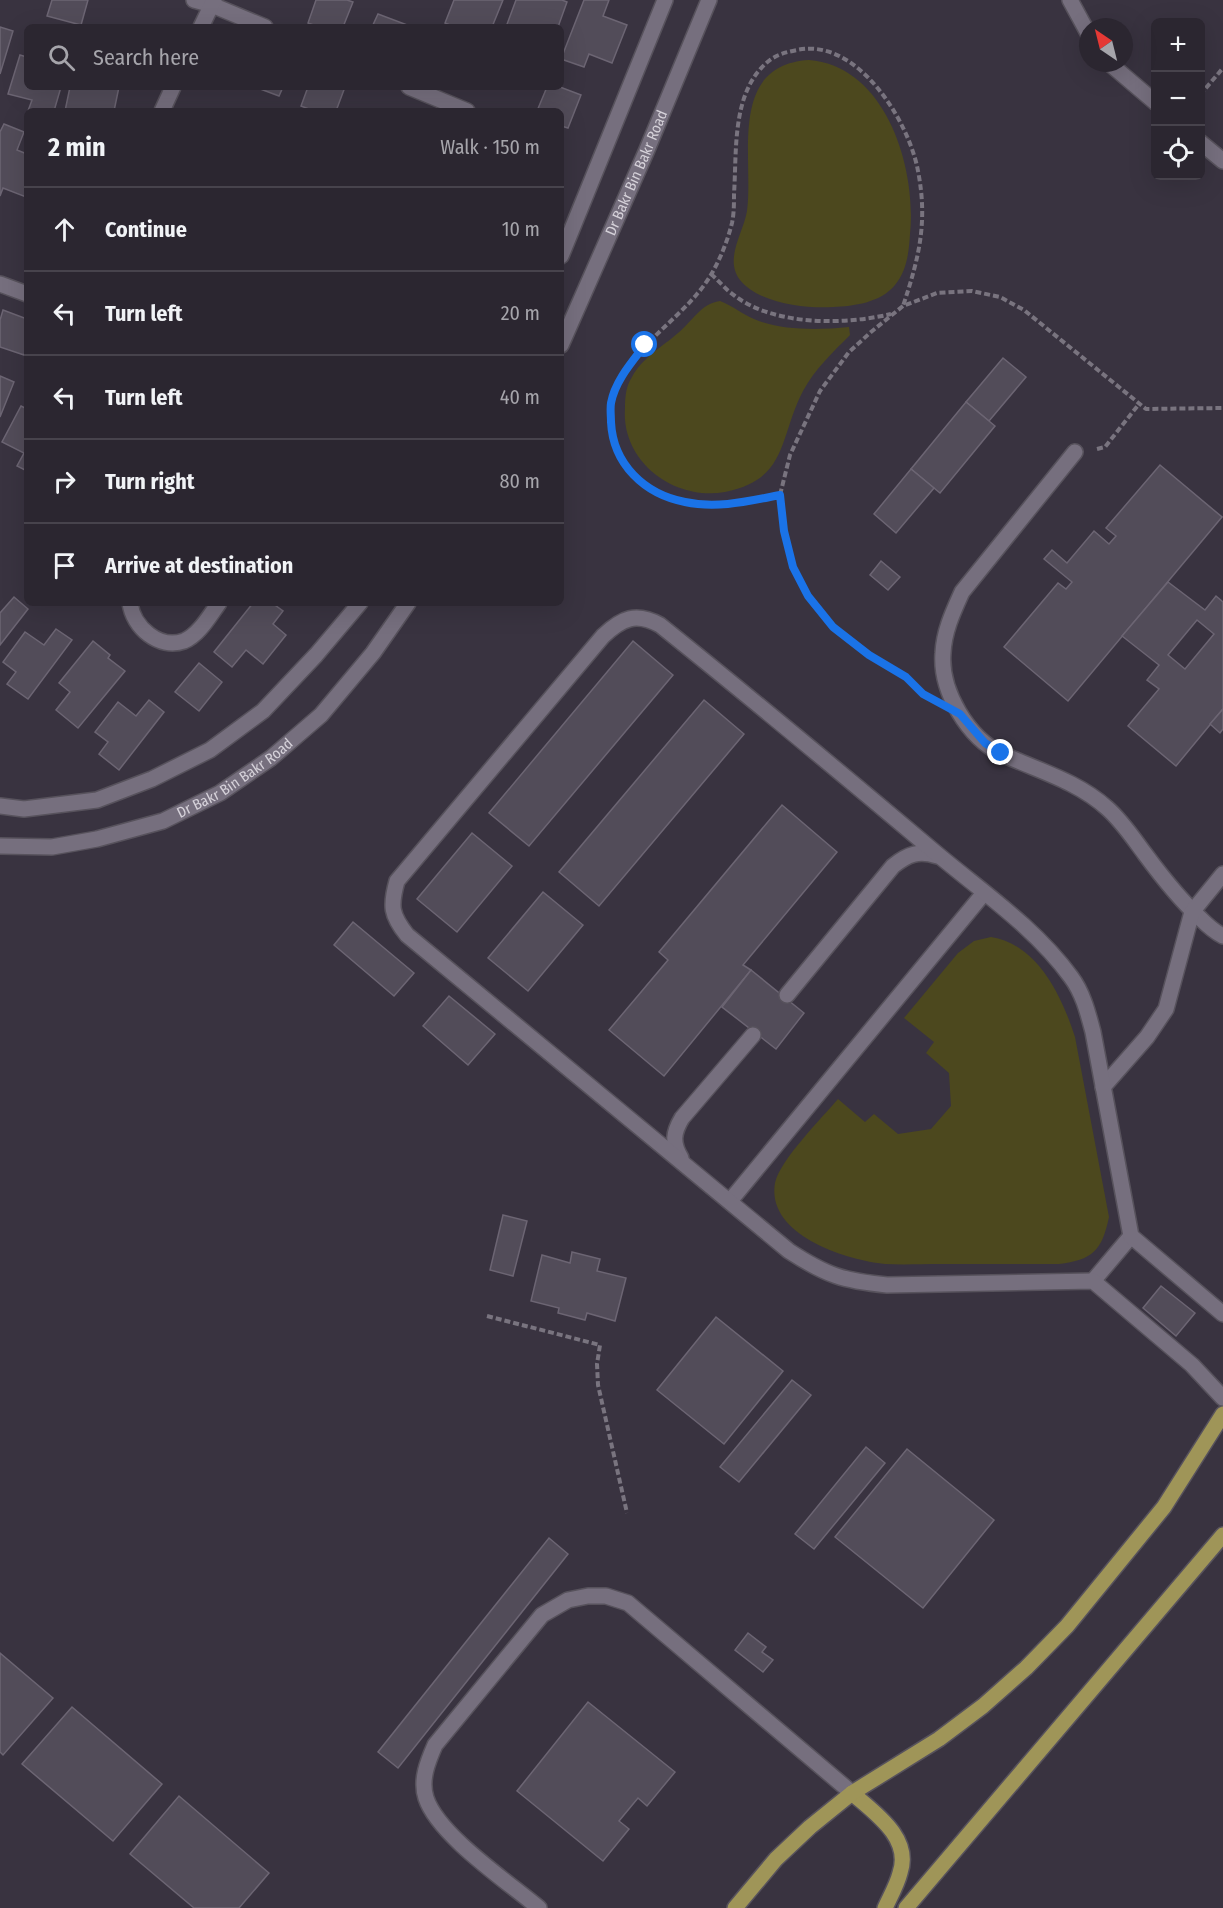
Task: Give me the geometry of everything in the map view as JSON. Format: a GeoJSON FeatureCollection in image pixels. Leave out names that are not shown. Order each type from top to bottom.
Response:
{"type":"FeatureCollection","features":[{"type":"Feature","properties":{"kind":"main road"},"geometry":{"type":"LineString","coordinates":[[735,1908],[776,1859],[810,1827],[852,1793],[939,1739],[983,1706],[1035,1660],[1067,1626],[1164,1507],[1223,1414]]}},
{"type":"Feature","properties":{"kind":"main road"},"geometry":{"type":"LineString","coordinates":[[906,1908],[1223,1535]]}},
{"type":"Feature","properties":{"kind":"main road"},"geometry":{"type":"LineString","coordinates":[[852,1793],[885,1822],[897,1839],[903,1854],[901,1872],[885,1908]]}},
{"type":"Feature","properties":{"kind":"street"},"geometry":{"type":"LineString","coordinates":[[194,0],[213,2],[259,24]]}},
{"type":"Feature","properties":{"kind":"street"},"geometry":{"type":"LineString","coordinates":[[564,249],[664,0]]}},
{"type":"Feature","properties":{"kind":"street","name":"Dr Bakr Bin Bakr Road"},"geometry":{"type":"LineString","coordinates":[[564,338],[646,152],[709,0]]}},
{"type":"Feature","properties":{"kind":"street"},"geometry":{"type":"LineString","coordinates":[[1070,0],[1080,18]]}},
{"type":"Feature","properties":{"kind":"street"},"geometry":{"type":"LineString","coordinates":[[202,24],[213,2]]}},
{"type":"Feature","properties":{"kind":"street"},"geometry":{"type":"LineString","coordinates":[[1119,72],[1151,100]]}},
{"type":"Feature","properties":{"kind":"street"},"geometry":{"type":"LineString","coordinates":[[163,108],[172,90]]}},
{"type":"Feature","properties":{"kind":"street"},"geometry":{"type":"LineString","coordinates":[[416,90],[460,108]]}},
{"type":"Feature","properties":{"kind":"street"},"geometry":{"type":"LineString","coordinates":[[1205,146],[1223,161]]}},
{"type":"Feature","properties":{"kind":"street"},"geometry":{"type":"LineString","coordinates":[[0,284],[24,293]]}},
{"type":"Feature","properties":{"kind":"street"},"geometry":{"type":"LineString","coordinates":[[1075,452],[962,592],[949,619],[943,653],[944,671],[952,698],[960,714],[985,743],[1001,753],[1086,791],[1108,809],[1192,912],[1223,936]]}},
{"type":"Feature","properties":{"kind":"street"},"geometry":{"type":"LineString","coordinates":[[130,606],[131,614],[139,626],[152,636],[166,642],[184,641],[197,631],[217,606]]}},
{"type":"Feature","properties":{"kind":"street"},"geometry":{"type":"LineString","coordinates":[[0,806],[24,809],[97,800],[152,779],[210,750],[263,711],[316,655],[357,606]]}},
{"type":"Feature","properties":{"kind":"street","name":"Dr Bakr Bin Bakr Road"},"geometry":{"type":"LineString","coordinates":[[0,846],[52,847],[97,839],[163,821],[220,793],[271,758],[321,715],[373,652],[406,606]]}},
{"type":"Feature","properties":{"kind":"street"},"geometry":{"type":"LineString","coordinates":[[1223,1314],[1131,1236],[1086,1005],[1073,979],[1036,938],[984,893],[777,719],[660,625],[647,618],[632,618],[615,624],[603,636],[398,881],[393,896],[392,911],[398,924],[407,935],[789,1251],[806,1262],[830,1275],[858,1282],[887,1285],[1093,1281],[1192,1365],[1223,1398]]}},
{"type":"Feature","properties":{"kind":"street"},"geometry":{"type":"LineString","coordinates":[[787,995],[893,866],[902,858],[913,854],[926,852],[940,857]]}},
{"type":"Feature","properties":{"kind":"street"},"geometry":{"type":"LineString","coordinates":[[1103,1087],[1147,1037],[1166,1009],[1192,912],[1223,874]]}},
{"type":"Feature","properties":{"kind":"street"},"geometry":{"type":"LineString","coordinates":[[730,1201],[984,893]]}},
{"type":"Feature","properties":{"kind":"street"},"geometry":{"type":"LineString","coordinates":[[682,1161],[674,1139],[682,1118],[753,1035]]}},
{"type":"Feature","properties":{"kind":"street"},"geometry":{"type":"LineString","coordinates":[[1093,1281],[1131,1236]]}},
{"type":"Feature","properties":{"kind":"street"},"geometry":{"type":"LineString","coordinates":[[539,1908],[448,1833],[434,1816],[425,1797],[425,1769],[435,1744],[542,1615],[568,1600],[588,1596],[606,1596],[628,1603],[852,1793]]}},
{"type":"Feature","properties":{"kind":"path"},"geometry":{"type":"LineString","coordinates":[[780,495],[714,505],[685,502],[666,496],[643,484],[628,469],[617,453],[612,433],[611,404],[624,371],[645,345],[698,293],[711,274],[733,222],[738,131],[744,95],[755,75],[770,60],[784,52],[804,48],[822,49],[844,58],[868,78],[889,103],[902,125],[912,148],[918,171],[922,236],[917,266],[903,306]]}},
{"type":"Feature","properties":{"kind":"path"},"geometry":{"type":"LineString","coordinates":[[1205,88],[1223,68]]}},
{"type":"Feature","properties":{"kind":"path"},"geometry":{"type":"LineString","coordinates":[[711,274],[735,297],[761,310],[780,315],[818,321],[865,320],[892,314]]}},
{"type":"Feature","properties":{"kind":"path"},"geometry":{"type":"LineString","coordinates":[[960,714],[923,694],[906,677],[869,655],[833,627],[808,596],[793,567],[784,531],[780,495],[790,455],[820,391],[849,352],[903,306],[937,293],[972,291],[1000,297],[1024,310],[1146,409],[1223,408]]}},
{"type":"Feature","properties":{"kind":"path"},"geometry":{"type":"LineString","coordinates":[[1075,452],[1105,447],[1139,404]]}},
{"type":"Feature","properties":{"kind":"path"},"geometry":{"type":"LineString","coordinates":[[487,1316],[600,1345],[597,1364],[598,1385],[627,1513]]}},
{"type":"Feature","properties":{"kind":"shaded area"},"geometry":{"type":"Polygon","coordinates":[[[809,60],[836,66],[858,80],[877,100],[891,124],[908,180],[911,208],[905,267],[889,291],[874,300],[858,304],[810,307],[770,299],[748,288],[740,280],[734,264],[736,246],[747,211],[748,141],[755,96],[766,78],[783,66],[809,60]]]}},
{"type":"Feature","properties":{"kind":"shaded area"},"geometry":{"type":"Polygon","coordinates":[[[720,301],[750,317],[776,326],[801,329],[849,327],[850,335],[813,375],[803,391],[779,454],[771,467],[760,478],[745,486],[725,492],[706,493],[687,490],[669,483],[641,460],[632,445],[626,427],[625,400],[630,380],[641,364],[702,309],[720,301]]]}},
{"type":"Feature","properties":{"kind":"shaded area"},"geometry":{"type":"Polygon","coordinates":[[[991,937],[1022,950],[1034,961],[1055,989],[1070,1021],[1109,1217],[1099,1246],[1094,1252],[1080,1260],[1059,1264],[885,1264],[850,1257],[812,1242],[783,1217],[776,1201],[775,1183],[778,1174],[802,1140],[838,1099],[865,1122],[874,1114],[898,1134],[931,1129],[951,1106],[949,1073],[926,1053],[934,1042],[904,1018],[958,953],[974,941],[991,937]]]}},
{"type":"Feature","properties":{"kind":"building"},"geometry":{"type":"Polygon","coordinates":[[[52,0],[88,0],[81,24],[47,16],[52,0]]]}},
{"type":"Feature","properties":{"kind":"building"},"geometry":{"type":"Polygon","coordinates":[[[316,0],[353,2],[344,24],[308,23],[316,0]]]}},
{"type":"Feature","properties":{"kind":"building"},"geometry":{"type":"Polygon","coordinates":[[[454,0],[503,0],[493,24],[445,23],[454,0]]]}},
{"type":"Feature","properties":{"kind":"building"},"geometry":{"type":"Polygon","coordinates":[[[516,0],[562,0],[567,2],[559,24],[507,24],[516,0]]]}},
{"type":"Feature","properties":{"kind":"building"},"geometry":{"type":"Polygon","coordinates":[[[584,0],[609,0],[603,16],[627,25],[612,63],[589,54],[584,67],[564,60],[564,51],[584,0]]]}},
{"type":"Feature","properties":{"kind":"building"},"geometry":{"type":"Polygon","coordinates":[[[378,14],[405,24],[373,24],[378,14]]]}},
{"type":"Feature","properties":{"kind":"building"},"geometry":{"type":"Polygon","coordinates":[[[0,27],[13,31],[0,74],[0,27]]]}},
{"type":"Feature","properties":{"kind":"building"},"geometry":{"type":"Polygon","coordinates":[[[20,55],[24,56],[24,90],[60,90],[55,108],[29,108],[32,100],[8,94],[20,55]]]}},
{"type":"Feature","properties":{"kind":"building"},"geometry":{"type":"Polygon","coordinates":[[[564,89],[581,95],[568,128],[564,127],[564,108],[538,108],[546,90],[564,89]]]}},
{"type":"Feature","properties":{"kind":"building"},"geometry":{"type":"Polygon","coordinates":[[[69,90],[118,90],[115,108],[66,108],[69,90]]]}},
{"type":"Feature","properties":{"kind":"building"},"geometry":{"type":"Polygon","coordinates":[[[263,90],[282,90],[279,96],[263,90]]]}},
{"type":"Feature","properties":{"kind":"building"},"geometry":{"type":"Polygon","coordinates":[[[307,90],[344,90],[337,108],[301,106],[307,90]]]}},
{"type":"Feature","properties":{"kind":"building"},"geometry":{"type":"Polygon","coordinates":[[[4,124],[24,132],[17,150],[24,153],[24,196],[3,188],[0,196],[0,132],[4,124]]]}},
{"type":"Feature","properties":{"kind":"building"},"geometry":{"type":"Polygon","coordinates":[[[3,310],[24,318],[24,355],[0,347],[0,320],[3,310]]]}},
{"type":"Feature","properties":{"kind":"building"},"geometry":{"type":"Polygon","coordinates":[[[1003,358],[1026,377],[989,421],[966,402],[1003,358]]]}},
{"type":"Feature","properties":{"kind":"building"},"geometry":{"type":"Polygon","coordinates":[[[0,376],[14,382],[0,417],[0,376]]]}},
{"type":"Feature","properties":{"kind":"building"},"geometry":{"type":"Polygon","coordinates":[[[966,402],[995,426],[940,493],[911,469],[966,402]]]}},
{"type":"Feature","properties":{"kind":"building"},"geometry":{"type":"Polygon","coordinates":[[[21,406],[24,408],[24,453],[2,442],[21,406]]]}},
{"type":"Feature","properties":{"kind":"building"},"geometry":{"type":"Polygon","coordinates":[[[24,453],[24,470],[17,466],[24,453]]]}},
{"type":"Feature","properties":{"kind":"building"},"geometry":{"type":"Polygon","coordinates":[[[1160,465],[1222,517],[1068,701],[1004,647],[1058,583],[1066,589],[1072,582],[1044,559],[1052,550],[1067,563],[1094,531],[1109,544],[1116,536],[1106,528],[1160,465]]]}},
{"type":"Feature","properties":{"kind":"building"},"geometry":{"type":"Polygon","coordinates":[[[911,469],[934,488],[896,533],[874,514],[911,469]]]}},
{"type":"Feature","properties":{"kind":"building"},"geometry":{"type":"Polygon","coordinates":[[[881,561],[900,577],[888,590],[870,575],[881,561]]]}},
{"type":"Feature","properties":{"kind":"building"},"geometry":{"type":"Polygon","coordinates":[[[1168,582],[1205,610],[1216,596],[1223,602],[1223,709],[1176,766],[1128,726],[1159,689],[1147,680],[1159,665],[1122,636],[1168,582]],[[1197,620],[1168,655],[1185,669],[1214,634],[1197,620]]]}},
{"type":"Feature","properties":{"kind":"building"},"geometry":{"type":"Polygon","coordinates":[[[14,597],[28,609],[0,645],[0,613],[14,597]]]}},
{"type":"Feature","properties":{"kind":"building"},"geometry":{"type":"Polygon","coordinates":[[[251,606],[276,606],[283,611],[273,624],[286,635],[263,664],[246,650],[232,667],[214,652],[251,606]]]}},
{"type":"Feature","properties":{"kind":"building"},"geometry":{"type":"Polygon","coordinates":[[[56,629],[72,640],[28,699],[7,684],[16,672],[3,662],[25,632],[44,645],[56,629]]]}},
{"type":"Feature","properties":{"kind":"building"},"geometry":{"type":"Polygon","coordinates":[[[93,641],[110,655],[108,658],[125,671],[78,728],[56,710],[70,692],[59,683],[93,641]]]}},
{"type":"Feature","properties":{"kind":"building"},"geometry":{"type":"Polygon","coordinates":[[[633,641],[673,675],[529,846],[489,813],[633,641]]]}},
{"type":"Feature","properties":{"kind":"building"},"geometry":{"type":"Polygon","coordinates":[[[199,663],[222,682],[199,711],[175,692],[199,663]]]}},
{"type":"Feature","properties":{"kind":"building"},"geometry":{"type":"Polygon","coordinates":[[[149,700],[164,712],[119,770],[99,754],[108,742],[95,732],[118,702],[136,716],[149,700]]]}},
{"type":"Feature","properties":{"kind":"building"},"geometry":{"type":"Polygon","coordinates":[[[704,700],[744,734],[599,906],[559,872],[704,700]]]}},
{"type":"Feature","properties":{"kind":"building"},"geometry":{"type":"Polygon","coordinates":[[[1223,709],[1223,729],[1220,733],[1210,724],[1223,709]]]}},
{"type":"Feature","properties":{"kind":"building"},"geometry":{"type":"Polygon","coordinates":[[[782,805],[837,852],[743,965],[751,970],[664,1076],[609,1030],[668,960],[659,952],[782,805]]]}},
{"type":"Feature","properties":{"kind":"building"},"geometry":{"type":"Polygon","coordinates":[[[472,833],[512,866],[457,932],[417,899],[472,833]]]}},
{"type":"Feature","properties":{"kind":"building"},"geometry":{"type":"Polygon","coordinates":[[[543,892],[583,925],[528,991],[488,958],[543,892]]]}},
{"type":"Feature","properties":{"kind":"building"},"geometry":{"type":"Polygon","coordinates":[[[353,922],[414,973],[394,996],[334,945],[353,922]]]}},
{"type":"Feature","properties":{"kind":"building"},"geometry":{"type":"Polygon","coordinates":[[[751,970],[804,1013],[776,1049],[722,1007],[751,970]]]}},
{"type":"Feature","properties":{"kind":"building"},"geometry":{"type":"Polygon","coordinates":[[[449,996],[495,1034],[468,1065],[423,1026],[449,996]]]}},
{"type":"Feature","properties":{"kind":"building"},"geometry":{"type":"Polygon","coordinates":[[[503,1215],[527,1221],[513,1276],[490,1270],[503,1215]]]}},
{"type":"Feature","properties":{"kind":"building"},"geometry":{"type":"Polygon","coordinates":[[[572,1252],[600,1259],[597,1271],[626,1278],[615,1321],[587,1313],[585,1320],[558,1313],[559,1308],[531,1301],[542,1255],[570,1263],[572,1252]]]}},
{"type":"Feature","properties":{"kind":"building"},"geometry":{"type":"Polygon","coordinates":[[[1161,1286],[1195,1313],[1176,1336],[1143,1308],[1161,1286]]]}},
{"type":"Feature","properties":{"kind":"building"},"geometry":{"type":"Polygon","coordinates":[[[716,1317],[783,1371],[724,1444],[657,1390],[716,1317]]]}},
{"type":"Feature","properties":{"kind":"building"},"geometry":{"type":"Polygon","coordinates":[[[792,1380],[811,1395],[739,1482],[720,1467],[792,1380]]]}},
{"type":"Feature","properties":{"kind":"building"},"geometry":{"type":"Polygon","coordinates":[[[866,1447],[885,1463],[814,1549],[795,1534],[866,1447]]]}},
{"type":"Feature","properties":{"kind":"building"},"geometry":{"type":"Polygon","coordinates":[[[907,1449],[994,1520],[923,1608],[835,1537],[907,1449]]]}},
{"type":"Feature","properties":{"kind":"building"},"geometry":{"type":"Polygon","coordinates":[[[549,1538],[568,1554],[398,1768],[378,1752],[549,1538]]]}},
{"type":"Feature","properties":{"kind":"building"},"geometry":{"type":"Polygon","coordinates":[[[748,1633],[766,1647],[762,1652],[773,1660],[763,1672],[735,1650],[748,1633]]]}},
{"type":"Feature","properties":{"kind":"building"},"geometry":{"type":"Polygon","coordinates":[[[0,1653],[53,1698],[3,1755],[0,1752],[0,1653]]]}},
{"type":"Feature","properties":{"kind":"building"},"geometry":{"type":"Polygon","coordinates":[[[588,1702],[675,1772],[647,1806],[638,1798],[619,1821],[629,1829],[603,1861],[517,1791],[588,1702]]]}},
{"type":"Feature","properties":{"kind":"building"},"geometry":{"type":"Polygon","coordinates":[[[72,1707],[162,1784],[113,1841],[22,1764],[72,1707]]]}},
{"type":"Feature","properties":{"kind":"building"},"geometry":{"type":"Polygon","coordinates":[[[179,1796],[269,1873],[239,1908],[194,1908],[130,1854],[179,1796]]]}},
{"type":"Feature","properties":{"kind":"route"},"geometry":{"type":"LineString","coordinates":[[645,345],[624,371],[611,404],[612,433],[617,453],[628,469],[643,484],[666,496],[685,502],[714,505],[780,495],[784,531],[793,567],[808,596],[833,627],[869,655],[906,677],[923,694],[960,714],[985,743],[1001,753]]}}]}
